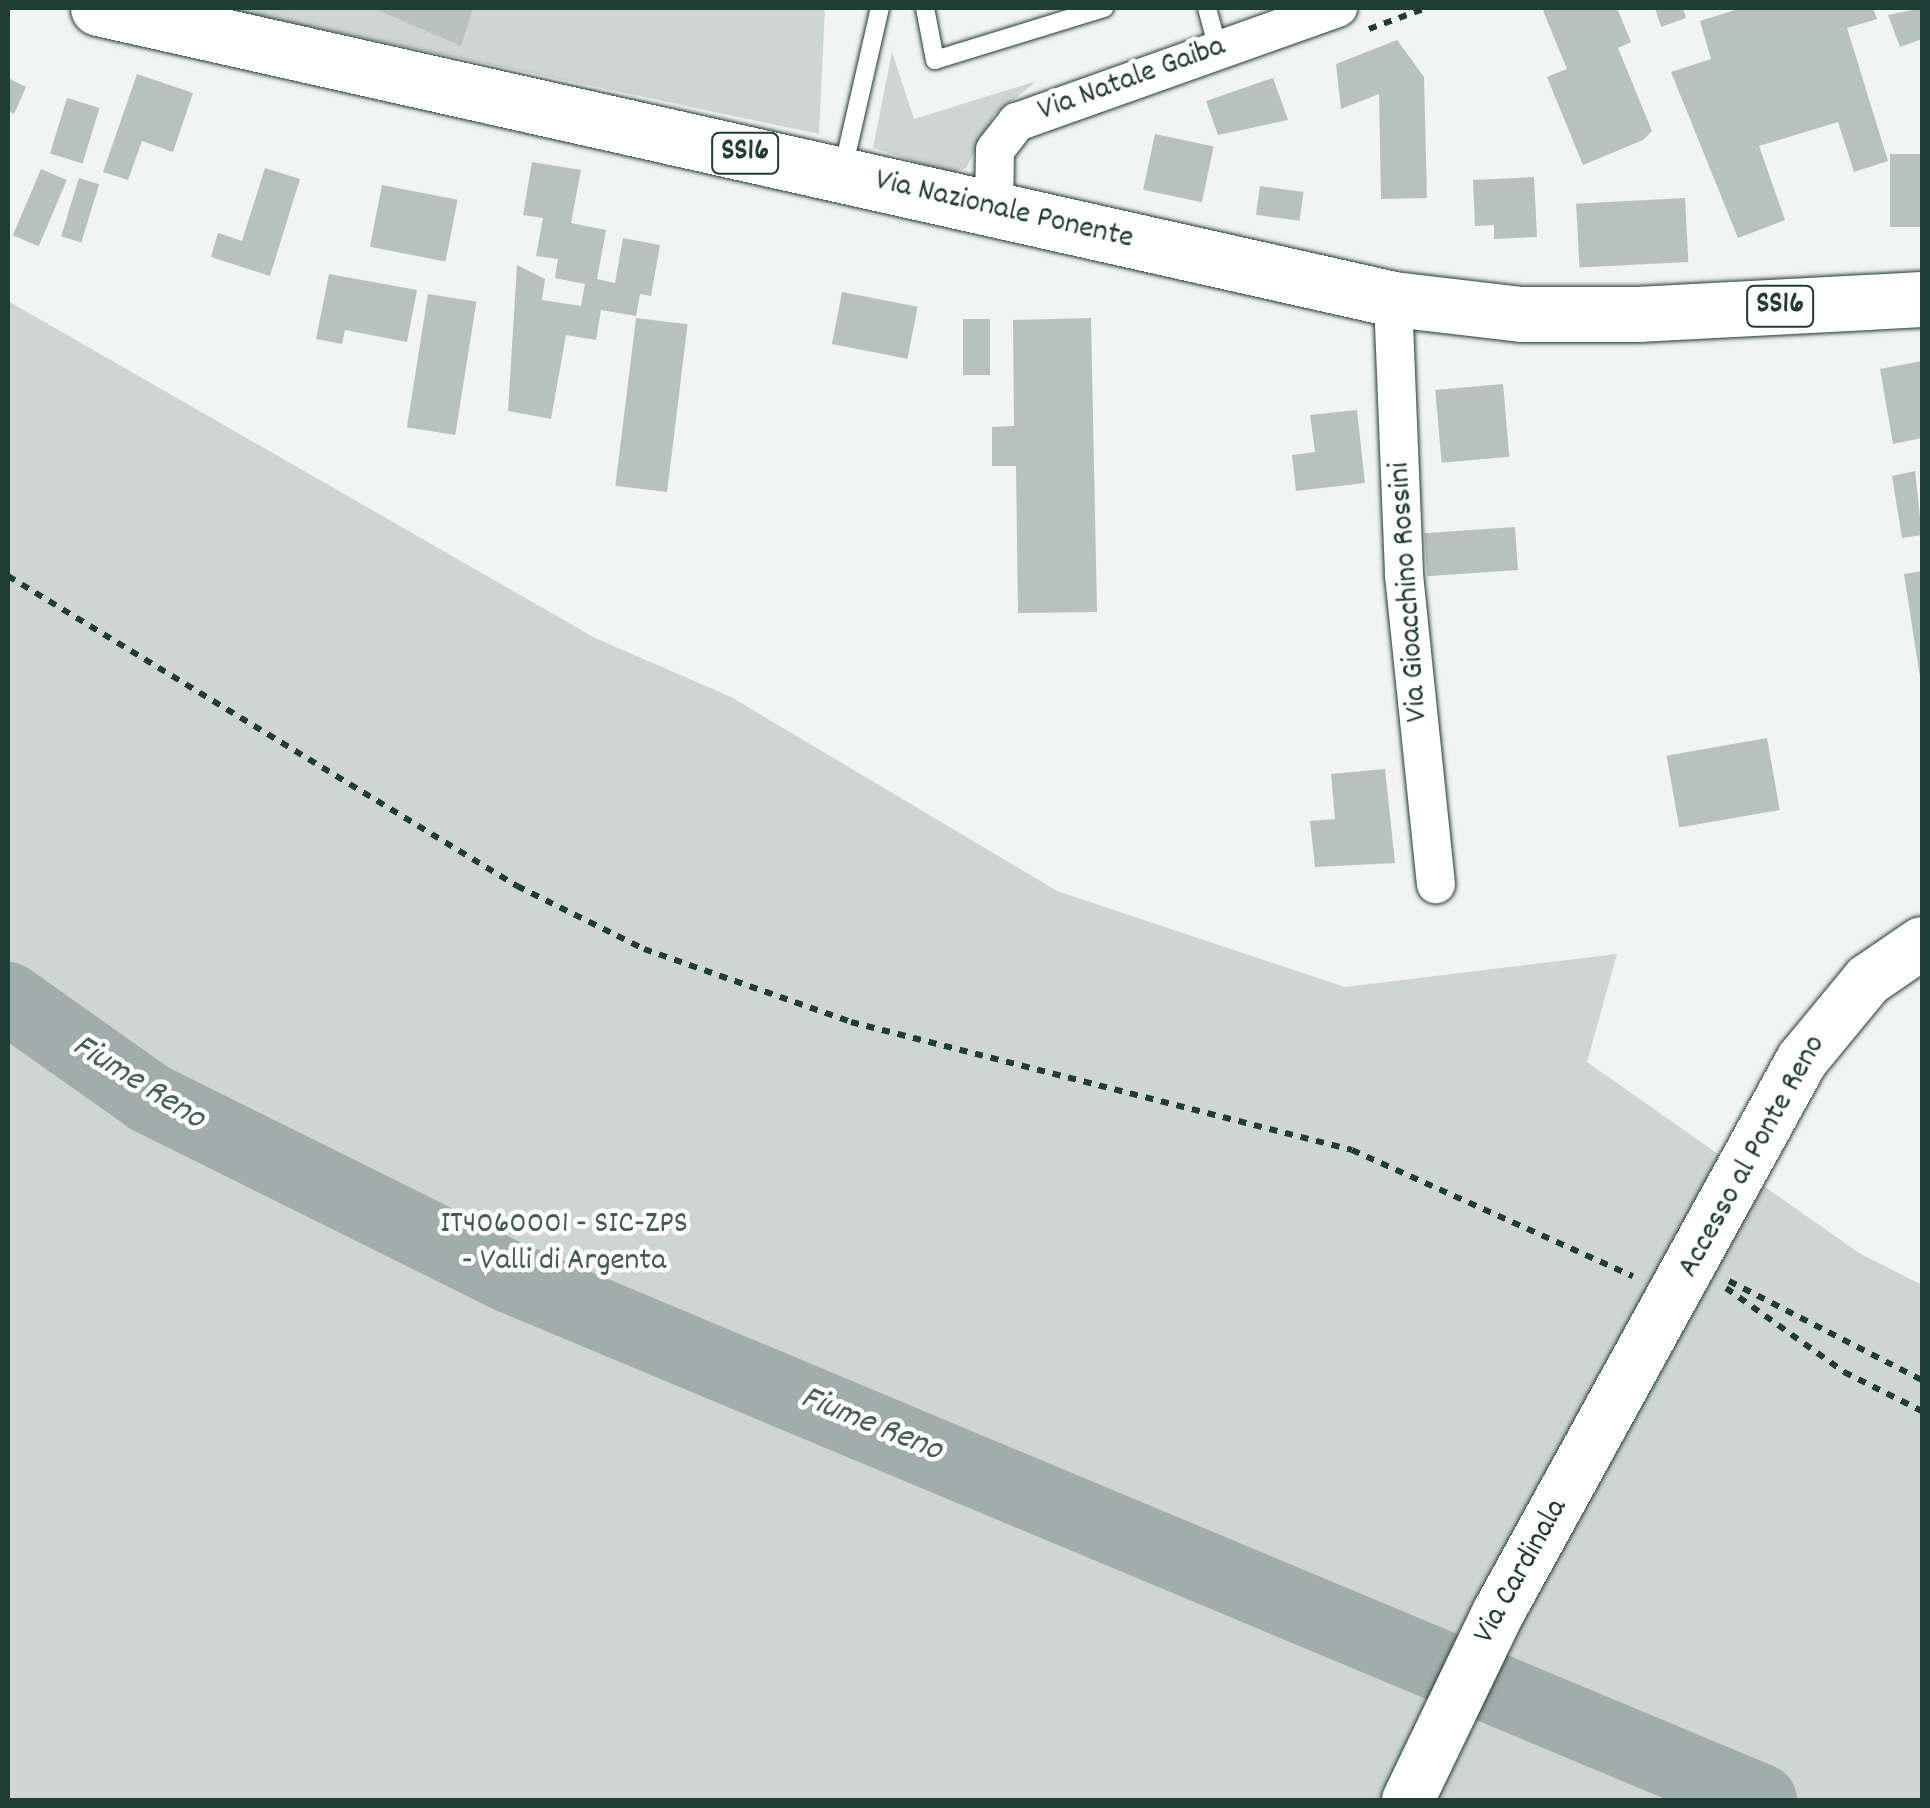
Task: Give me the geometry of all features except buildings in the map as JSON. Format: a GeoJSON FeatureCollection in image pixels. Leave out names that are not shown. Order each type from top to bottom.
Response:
{"type":"FeatureCollection","features":[{"type":"Feature","properties":{"kind":"main road","name":"Via Nazionale Ponente"},"geometry":{"type":"LineString","coordinates":[[98,8],[1393,299],[1637,314],[1922,298]]}},
{"type":"Feature","properties":{"kind":"main road","name":"Accesso al Ponte Reno"},"geometry":{"type":"LineString","coordinates":[[1646,1348],[1813,1044],[1868,980],[1922,943]]}},
{"type":"Feature","properties":{"kind":"main road","name":"Via Cardinala"},"geometry":{"type":"LineString","coordinates":[[1408,1800],[1497,1615],[1646,1348]]}},
{"type":"Feature","properties":{"kind":"street","name":"Via Natale Gaiba"},"geometry":{"type":"LineString","coordinates":[[994,209],[992,162],[1017,122],[1338,8]]}},
{"type":"Feature","properties":{"kind":"street","name":"Via Gioacchino Rossini"},"geometry":{"type":"LineString","coordinates":[[1393,299],[1404,575],[1436,884]]}},
{"type":"Feature","properties":{"kind":"lane"},"geometry":{"type":"LineString","coordinates":[[842,174],[880,8]]}},
{"type":"Feature","properties":{"kind":"lane"},"geometry":{"type":"LineString","coordinates":[[925,8],[935,60],[1104,8]]}},
{"type":"Feature","properties":{"kind":"lane"},"geometry":{"type":"LineString","coordinates":[[1207,8],[1218,49]]}},
{"type":"Feature","properties":{"kind":"path"},"geometry":{"type":"LineString","coordinates":[[8,576],[517,886],[644,949],[851,1022],[1352,1150],[1684,1279],[1922,1380]]}},
{"type":"Feature","properties":{"kind":"path"},"geometry":{"type":"LineString","coordinates":[[1684,1279],[1844,1372],[1922,1411]]}},
{"type":"Feature","properties":{"kind":"green space"},"geometry":{"type":"Polygon","coordinates":[[[222,8],[825,8],[819,134],[222,8]]]}},
{"type":"Feature","properties":{"kind":"green space"},"geometry":{"type":"Polygon","coordinates":[[[892,52],[914,119],[1037,81],[994,115],[966,168],[950,173],[873,148],[892,52]]]}},
{"type":"Feature","properties":{"kind":"green space","name":"IT4060001 - SIC-ZPS - Valli di Argenta"},"geometry":{"type":"Polygon","coordinates":[[[8,301],[595,638],[731,697],[1057,891],[1345,987],[1617,954],[1587,1062],[1859,1253],[1922,1285],[1922,1800],[8,1800],[8,301]]]}},
{"type":"Feature","properties":{"kind":"waterway","name":"Fiume Reno"},"geometry":{"type":"LineString","coordinates":[[8,998],[149,1098],[510,1277],[1761,1800]]}}]}
